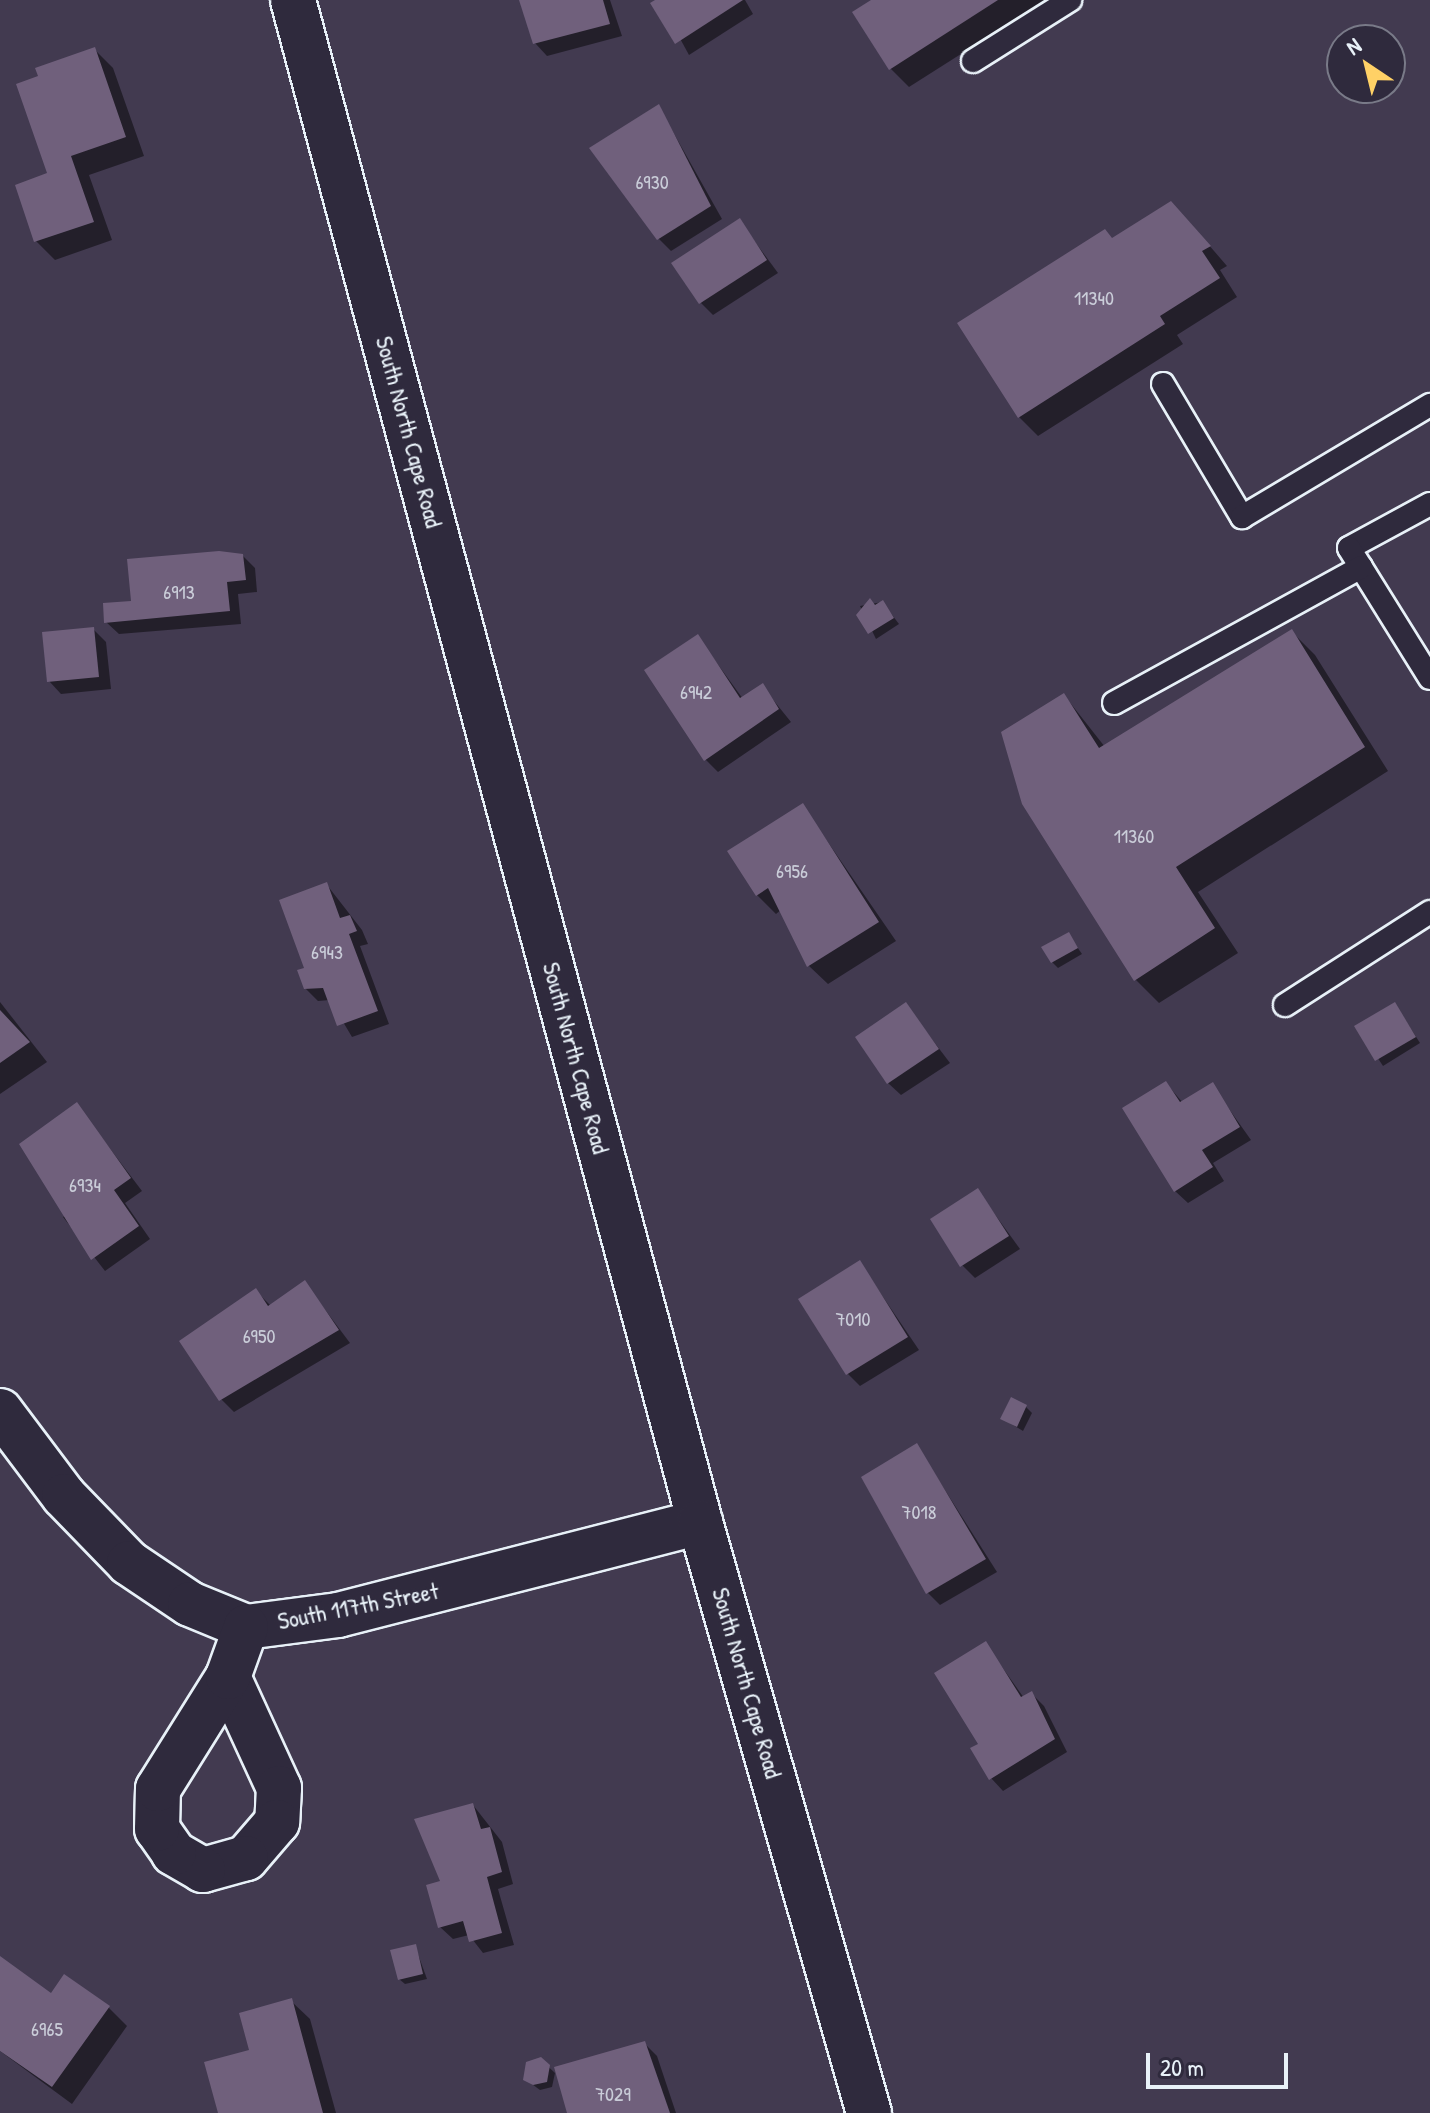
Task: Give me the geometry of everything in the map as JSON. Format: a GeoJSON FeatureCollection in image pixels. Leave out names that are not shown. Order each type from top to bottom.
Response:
{"type":"FeatureCollection","features":[{"type":"Feature","properties":{"kind":"street","name":"South North Cape Road"},"geometry":{"type":"LineString","coordinates":[[293,0],[700,1522],[869,2113]]}},
{"type":"Feature","properties":{"kind":"street","name":"South 117th Street"},"geometry":{"type":"LineString","coordinates":[[0,1411],[64,1496],[129,1563],[190,1604],[246,1627],[338,1615],[700,1522]]}},
{"type":"Feature","properties":{"kind":"street"},"geometry":{"type":"LineString","coordinates":[[228,1677],[246,1627]]}},
{"type":"Feature","properties":{"kind":"lane"},"geometry":{"type":"LineString","coordinates":[[973,61],[1070,0]]}},
{"type":"Feature","properties":{"kind":"lane"},"geometry":{"type":"LineString","coordinates":[[1163,384],[1242,517],[1430,405]]}},
{"type":"Feature","properties":{"kind":"lane"},"geometry":{"type":"LineString","coordinates":[[1430,504],[1349,548],[1430,678]]}},
{"type":"Feature","properties":{"kind":"lane"},"geometry":{"type":"LineString","coordinates":[[1114,703],[1361,567]]}},
{"type":"Feature","properties":{"kind":"lane"},"geometry":{"type":"LineString","coordinates":[[1285,1005],[1430,912]]}},
{"type":"Feature","properties":{"kind":"building"},"geometry":{"type":"Polygon","coordinates":[[[519,0],[603,0],[610,24],[533,44],[519,0]]]}},
{"type":"Feature","properties":{"kind":"building"},"geometry":{"type":"Polygon","coordinates":[[[655,0],[743,0],[675,44],[650,3],[655,0]]]}},
{"type":"Feature","properties":{"kind":"building"},"geometry":{"type":"Polygon","coordinates":[[[871,0],[998,0],[889,70],[852,12],[871,0]]]}},
{"type":"Feature","properties":{"kind":"building"},"geometry":{"type":"Polygon","coordinates":[[[95,47],[126,137],[71,156],[94,222],[34,242],[15,185],[47,173],[16,84],[38,76],[35,68],[95,47]]]}},
{"type":"Feature","properties":{"kind":"building"},"geometry":{"type":"Polygon","coordinates":[[[659,104],[711,206],[657,240],[589,148],[659,104]]]}},
{"type":"Feature","properties":{"kind":"building"},"geometry":{"type":"Polygon","coordinates":[[[1171,201],[1211,246],[1202,251],[1220,278],[1160,316],[1165,324],[1018,418],[957,323],[1105,229],[1112,238],[1171,201]]]}},
{"type":"Feature","properties":{"kind":"building"},"geometry":{"type":"Polygon","coordinates":[[[740,218],[767,260],[699,304],[671,263],[740,218]]]}},
{"type":"Feature","properties":{"kind":"building"},"geometry":{"type":"Polygon","coordinates":[[[219,551],[243,554],[246,580],[227,582],[230,611],[104,623],[103,603],[131,601],[127,559],[219,551]]]}},
{"type":"Feature","properties":{"kind":"building"},"geometry":{"type":"Polygon","coordinates":[[[870,598],[875,605],[883,600],[894,618],[868,634],[856,615],[870,598]]]}},
{"type":"Feature","properties":{"kind":"building"},"geometry":{"type":"Polygon","coordinates":[[[94,627],[99,677],[47,682],[42,632],[94,627]]]}},
{"type":"Feature","properties":{"kind":"building"},"geometry":{"type":"Polygon","coordinates":[[[1292,629],[1365,747],[1176,867],[1215,928],[1134,981],[1022,804],[1001,732],[1064,693],[1099,748],[1292,629]]]}},
{"type":"Feature","properties":{"kind":"building"},"geometry":{"type":"Polygon","coordinates":[[[698,634],[740,698],[763,683],[779,709],[704,761],[644,670],[698,634]]]}},
{"type":"Feature","properties":{"kind":"building"},"geometry":{"type":"Polygon","coordinates":[[[803,803],[879,922],[807,967],[768,888],[756,896],[727,851],[803,803]]]}},
{"type":"Feature","properties":{"kind":"building"},"geometry":{"type":"Polygon","coordinates":[[[327,882],[340,918],[350,915],[357,931],[349,934],[378,1011],[337,1026],[323,988],[304,989],[297,970],[304,968],[279,900],[327,882]]]}},
{"type":"Feature","properties":{"kind":"building"},"geometry":{"type":"Polygon","coordinates":[[[1069,932],[1078,948],[1051,963],[1041,947],[1069,932]]]}},
{"type":"Feature","properties":{"kind":"building"},"geometry":{"type":"Polygon","coordinates":[[[906,1002],[939,1049],[887,1084],[855,1037],[906,1002]]]}},
{"type":"Feature","properties":{"kind":"building"},"geometry":{"type":"Polygon","coordinates":[[[1395,1002],[1416,1037],[1375,1061],[1354,1026],[1395,1002]]]}},
{"type":"Feature","properties":{"kind":"building"},"geometry":{"type":"Polygon","coordinates":[[[0,1010],[30,1042],[0,1063],[0,1010]]]}},
{"type":"Feature","properties":{"kind":"building"},"geometry":{"type":"Polygon","coordinates":[[[1166,1081],[1180,1102],[1213,1082],[1240,1127],[1202,1150],[1213,1167],[1174,1192],[1122,1108],[1166,1081]]]}},
{"type":"Feature","properties":{"kind":"building"},"geometry":{"type":"Polygon","coordinates":[[[77,1102],[131,1178],[114,1190],[139,1226],[91,1260],[19,1144],[77,1102]]]}},
{"type":"Feature","properties":{"kind":"building"},"geometry":{"type":"Polygon","coordinates":[[[978,1188],[1009,1236],[960,1267],[930,1219],[978,1188]]]}},
{"type":"Feature","properties":{"kind":"building"},"geometry":{"type":"Polygon","coordinates":[[[860,1260],[908,1337],[846,1375],[798,1299],[860,1260]]]}},
{"type":"Feature","properties":{"kind":"building"},"geometry":{"type":"Polygon","coordinates":[[[305,1280],[339,1330],[219,1401],[179,1341],[256,1288],[268,1306],[305,1280]]]}},
{"type":"Feature","properties":{"kind":"building"},"geometry":{"type":"Polygon","coordinates":[[[1011,1397],[1027,1405],[1017,1427],[1000,1419],[1011,1397]]]}},
{"type":"Feature","properties":{"kind":"building"},"geometry":{"type":"Polygon","coordinates":[[[917,1443],[986,1559],[926,1594],[861,1477],[917,1443]]]}},
{"type":"Feature","properties":{"kind":"building"},"geometry":{"type":"Polygon","coordinates":[[[986,1641],[1021,1697],[1032,1691],[1055,1739],[989,1780],[970,1748],[978,1744],[934,1673],[986,1641]]]}},
{"type":"Feature","properties":{"kind":"building"},"geometry":{"type":"Polygon","coordinates":[[[473,1803],[481,1829],[490,1827],[502,1872],[487,1877],[502,1933],[469,1942],[463,1921],[438,1928],[426,1885],[440,1881],[414,1819],[473,1803]]]}},
{"type":"Feature","properties":{"kind":"building"},"geometry":{"type":"Polygon","coordinates":[[[416,1944],[423,1974],[398,1980],[390,1950],[416,1944]]]}},
{"type":"Feature","properties":{"kind":"building"},"geometry":{"type":"Polygon","coordinates":[[[0,1956],[51,1993],[64,1974],[110,2006],[52,2087],[0,2051],[0,1956]]]}},
{"type":"Feature","properties":{"kind":"building"},"geometry":{"type":"Polygon","coordinates":[[[292,1998],[323,2113],[218,2113],[204,2062],[249,2050],[239,2013],[292,1998]]]}},
{"type":"Feature","properties":{"kind":"building"},"geometry":{"type":"Polygon","coordinates":[[[645,2041],[670,2113],[567,2113],[554,2067],[645,2041]]]}},
{"type":"Feature","properties":{"kind":"building"},"geometry":{"type":"Polygon","coordinates":[[[541,2057],[550,2065],[547,2082],[533,2085],[523,2080],[526,2062],[541,2057]]]}}]}
